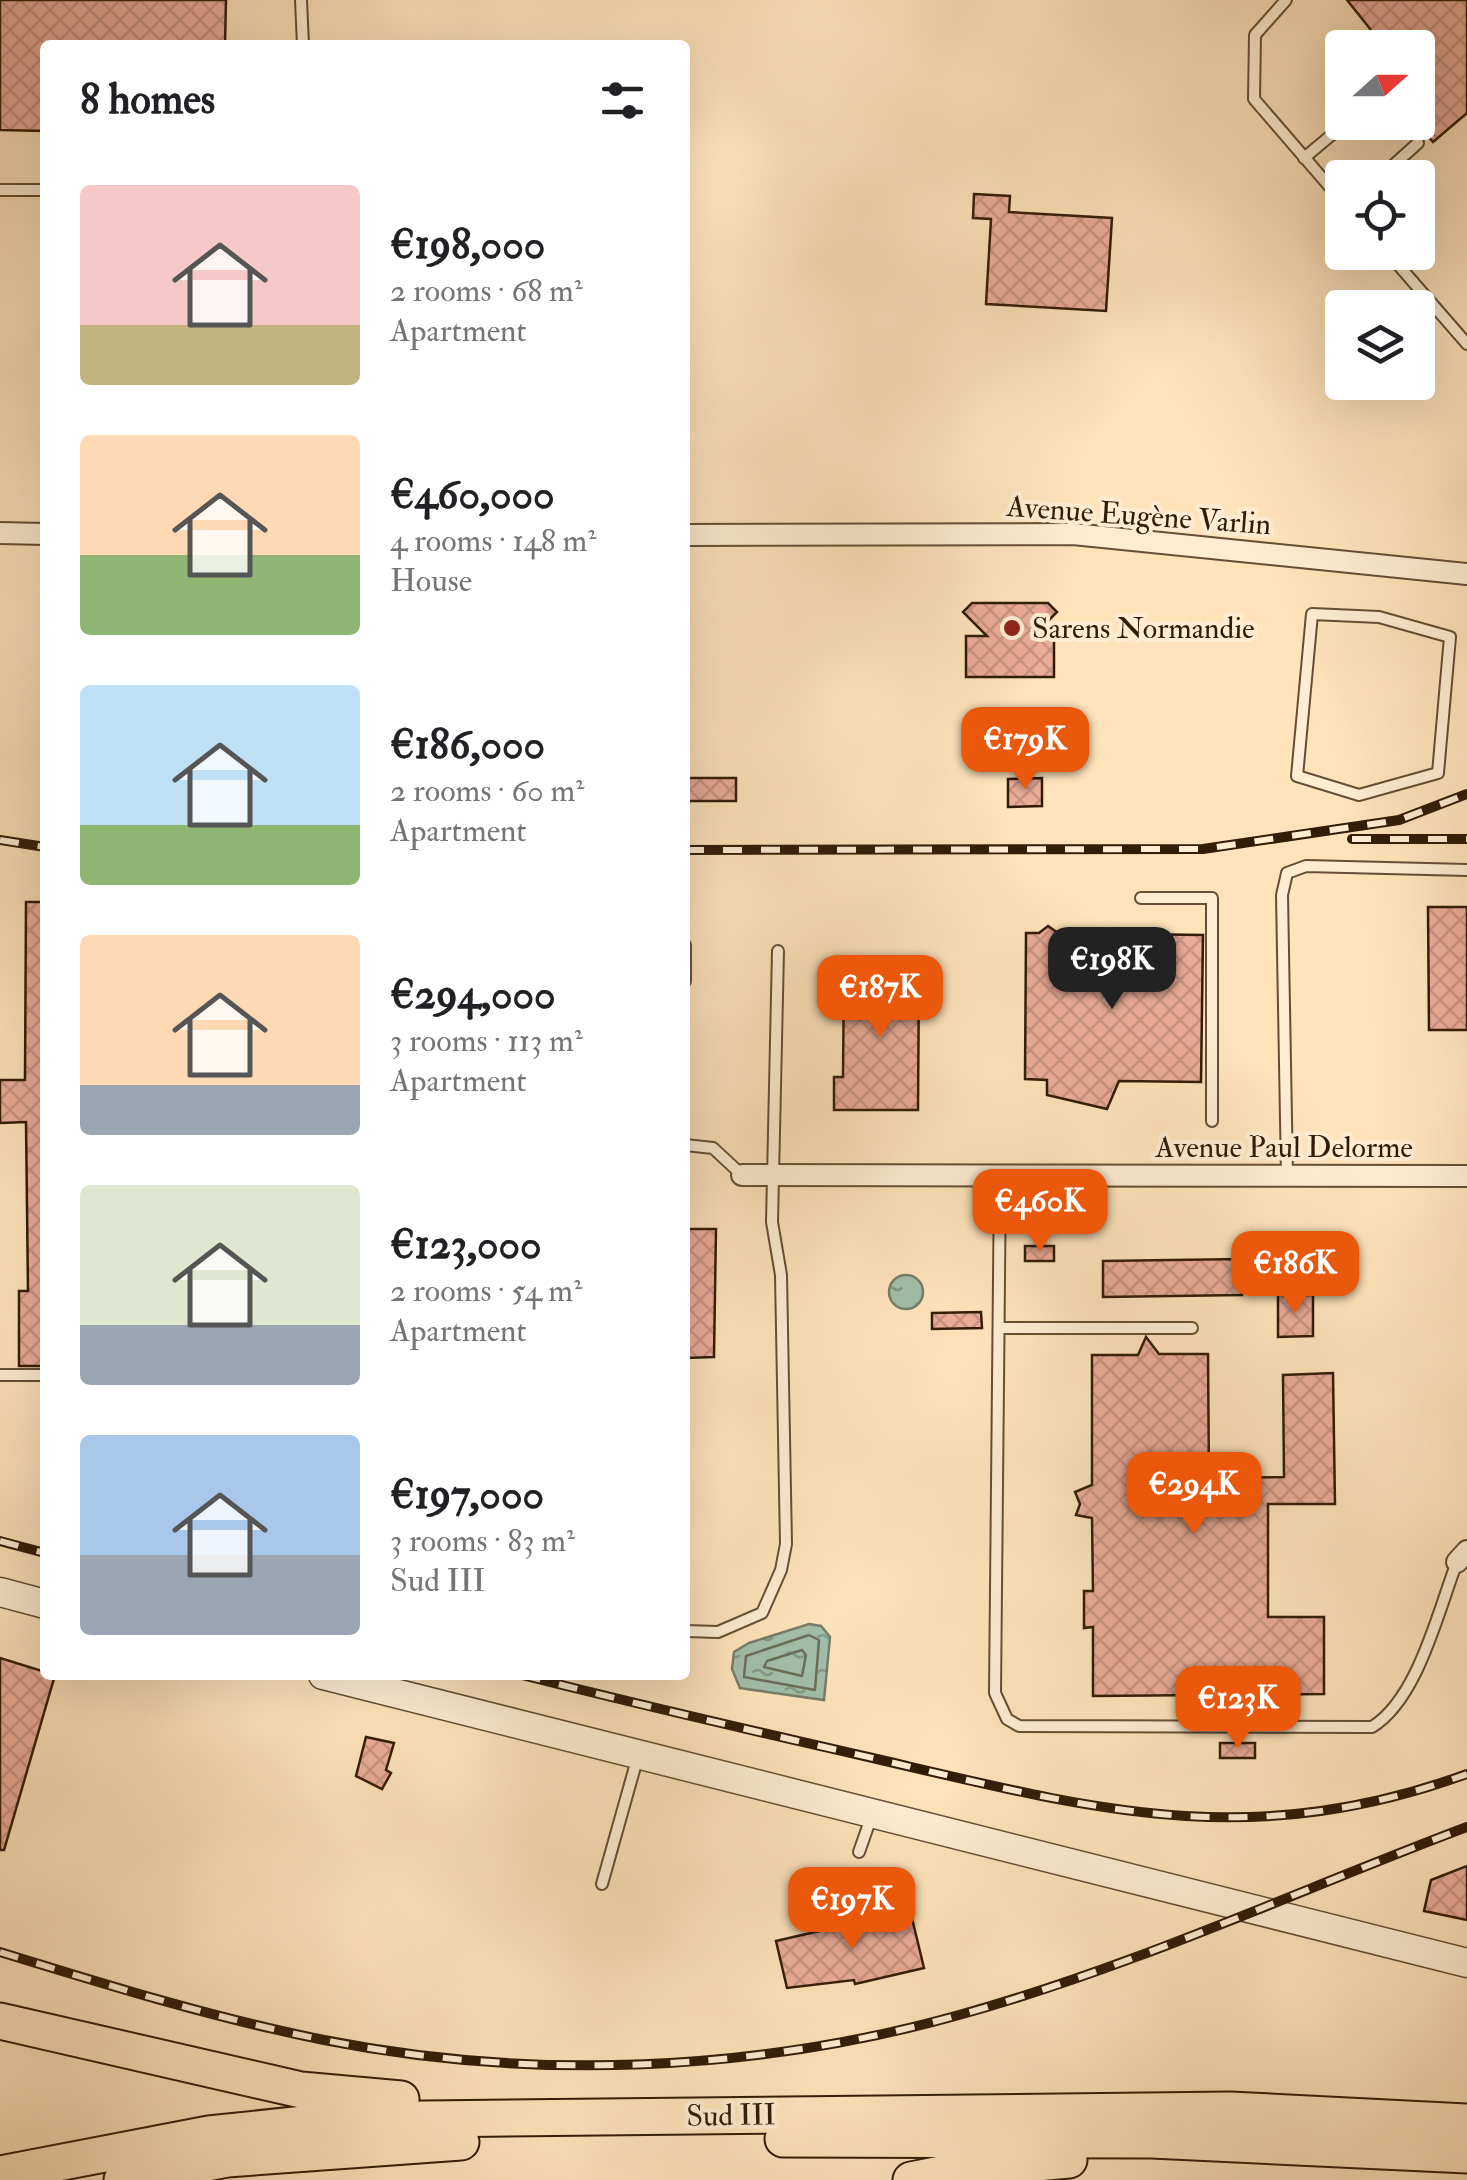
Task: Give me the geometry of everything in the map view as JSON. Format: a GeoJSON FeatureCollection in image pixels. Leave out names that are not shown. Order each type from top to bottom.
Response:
{"type":"FeatureCollection","features":[{"type":"Feature","properties":{"kind":"highway"},"geometry":{"type":"LineString","coordinates":[[0,2021],[301,2090],[450,2103],[484,2118]]}},
{"type":"Feature","properties":{"kind":"highway","name":"Sud III"},"geometry":{"type":"LineString","coordinates":[[0,2174],[228,2132],[341,2120],[1230,2110],[1467,2122]]}},
{"type":"Feature","properties":{"kind":"highway","name":"Sud III"},"geometry":{"type":"LineString","coordinates":[[124,2180],[227,2160],[423,2142],[614,2138],[1152,2140],[1467,2155]]}},
{"type":"Feature","properties":{"kind":"highway"},"geometry":{"type":"LineString","coordinates":[[912,2180],[961,2170],[1115,2158],[1152,2140]]}},
{"type":"Feature","properties":{"kind":"highway"},"geometry":{"type":"LineString","coordinates":[[124,2180],[270,2180]]}},
{"type":"Feature","properties":{"kind":"street"},"geometry":{"type":"LineString","coordinates":[[0,533],[40,534]]}},
{"type":"Feature","properties":{"kind":"street","name":"Avenue Eugène Varlin"},"geometry":{"type":"LineString","coordinates":[[690,536],[1073,534],[1467,574]]}},
{"type":"Feature","properties":{"kind":"street","name":"Avenue Paul Delorme"},"geometry":{"type":"LineString","coordinates":[[742,1175],[1467,1176]]}},
{"type":"Feature","properties":{"kind":"street"},"geometry":{"type":"LineString","coordinates":[[0,1592],[40,1603]]}},
{"type":"Feature","properties":{"kind":"street"},"geometry":{"type":"LineString","coordinates":[[343,1680],[1467,1964]]}},
{"type":"Feature","properties":{"kind":"lane"},"geometry":{"type":"LineString","coordinates":[[301,0],[303,40]]}},
{"type":"Feature","properties":{"kind":"lane"},"geometry":{"type":"LineString","coordinates":[[1286,0],[1255,35],[1254,100],[1325,182]]}},
{"type":"Feature","properties":{"kind":"lane"},"geometry":{"type":"LineString","coordinates":[[1304,158],[1325,140]]}},
{"type":"Feature","properties":{"kind":"lane"},"geometry":{"type":"LineString","coordinates":[[1399,160],[1418,143]]}},
{"type":"Feature","properties":{"kind":"lane"},"geometry":{"type":"LineString","coordinates":[[0,190],[40,190]]}},
{"type":"Feature","properties":{"kind":"lane"},"geometry":{"type":"LineString","coordinates":[[1403,270],[1467,344]]}},
{"type":"Feature","properties":{"kind":"lane"},"geometry":{"type":"LineString","coordinates":[[1312,614],[1379,617],[1450,637],[1438,773],[1359,796],[1297,776],[1312,614]]}},
{"type":"Feature","properties":{"kind":"lane"},"geometry":{"type":"LineString","coordinates":[[1287,1178],[1282,894],[1287,872],[1306,866],[1467,870]]}},
{"type":"Feature","properties":{"kind":"lane"},"geometry":{"type":"LineString","coordinates":[[1141,898],[1212,898],[1212,1121]]}},
{"type":"Feature","properties":{"kind":"lane"},"geometry":{"type":"LineString","coordinates":[[690,1631],[718,1632],[753,1620],[772,1596],[786,1544],[781,1275],[773,1244],[771,1175],[778,951]]}},
{"type":"Feature","properties":{"kind":"lane"},"geometry":{"type":"LineString","coordinates":[[690,1146],[713,1148],[742,1175]]}},
{"type":"Feature","properties":{"kind":"lane"},"geometry":{"type":"LineString","coordinates":[[1000,1176],[995,1693],[1007,1719],[1019,1726],[1372,1726],[1388,1717],[1406,1692],[1462,1556]]}},
{"type":"Feature","properties":{"kind":"lane"},"geometry":{"type":"LineString","coordinates":[[999,1328],[1192,1328]]}},
{"type":"Feature","properties":{"kind":"lane"},"geometry":{"type":"LineString","coordinates":[[0,1375],[40,1376]]}},
{"type":"Feature","properties":{"kind":"lane"},"geometry":{"type":"LineString","coordinates":[[602,1884],[638,1755]]}},
{"type":"Feature","properties":{"kind":"lane"},"geometry":{"type":"LineString","coordinates":[[859,1852],[872,1814]]}},
{"type":"Feature","properties":{"kind":"water"},"geometry":{"type":"Polygon","coordinates":[[[906,1275],[918,1280],[923,1292],[918,1304],[906,1309],[894,1304],[889,1292],[894,1280],[906,1275]]]}},
{"type":"Feature","properties":{"kind":"water"},"geometry":{"type":"Polygon","coordinates":[[[809,1624],[821,1626],[830,1637],[824,1700],[740,1688],[732,1669],[734,1652],[749,1643],[809,1624]]]}},
{"type":"Feature","properties":{"kind":"building"},"geometry":{"type":"Polygon","coordinates":[[[0,0],[226,0],[225,40],[40,40],[40,131],[0,130],[0,0]]]}},
{"type":"Feature","properties":{"kind":"building"},"geometry":{"type":"Polygon","coordinates":[[[1347,0],[1467,0],[1467,113],[1433,142],[1435,30],[1371,30],[1347,0]]]}},
{"type":"Feature","properties":{"kind":"building"},"geometry":{"type":"Polygon","coordinates":[[[974,194],[1010,196],[1009,212],[1112,218],[1106,311],[986,304],[991,219],[973,218],[974,194]]]}},
{"type":"Feature","properties":{"kind":"building"},"geometry":{"type":"Polygon","coordinates":[[[972,603],[1048,603],[1057,612],[1033,636],[1054,636],[1054,677],[966,677],[966,636],[987,636],[963,612],[972,603]]]}},
{"type":"Feature","properties":{"kind":"building"},"geometry":{"type":"Polygon","coordinates":[[[690,778],[736,778],[736,801],[690,801],[690,778]]]}},
{"type":"Feature","properties":{"kind":"building"},"geometry":{"type":"Polygon","coordinates":[[[1042,778],[1042,806],[1008,807],[1008,779],[1042,778]]]}},
{"type":"Feature","properties":{"kind":"building"},"geometry":{"type":"Polygon","coordinates":[[[26,902],[40,902],[40,1366],[19,1366],[19,1291],[28,1291],[26,1122],[0,1123],[0,1080],[25,1080],[26,902]]]}},
{"type":"Feature","properties":{"kind":"building"},"geometry":{"type":"Polygon","coordinates":[[[1428,907],[1467,907],[1467,1030],[1429,1030],[1428,907]]]}},
{"type":"Feature","properties":{"kind":"building"},"geometry":{"type":"Polygon","coordinates":[[[1048,926],[1058,933],[1203,935],[1201,1082],[1119,1081],[1107,1109],[1047,1095],[1047,1080],[1025,1079],[1026,933],[1039,933],[1048,926]]]}},
{"type":"Feature","properties":{"kind":"building"},"geometry":{"type":"Polygon","coordinates":[[[844,967],[919,968],[918,1110],[834,1110],[834,1077],[843,1077],[844,967]]]}},
{"type":"Feature","properties":{"kind":"building"},"geometry":{"type":"Polygon","coordinates":[[[690,1229],[716,1229],[714,1357],[690,1358],[690,1229]]]}},
{"type":"Feature","properties":{"kind":"building"},"geometry":{"type":"Polygon","coordinates":[[[1025,1246],[1054,1246],[1054,1261],[1025,1261],[1025,1246]]]}},
{"type":"Feature","properties":{"kind":"building"},"geometry":{"type":"Polygon","coordinates":[[[1241,1259],[1242,1295],[1103,1297],[1103,1261],[1241,1259]]]}},
{"type":"Feature","properties":{"kind":"building"},"geometry":{"type":"Polygon","coordinates":[[[1278,1295],[1313,1295],[1313,1336],[1278,1337],[1278,1295]]]}},
{"type":"Feature","properties":{"kind":"building"},"geometry":{"type":"Polygon","coordinates":[[[981,1312],[982,1328],[932,1329],[932,1313],[981,1312]]]}},
{"type":"Feature","properties":{"kind":"building"},"geometry":{"type":"Polygon","coordinates":[[[1146,1337],[1159,1354],[1208,1354],[1209,1478],[1284,1477],[1283,1375],[1333,1373],[1335,1504],[1268,1504],[1268,1617],[1324,1617],[1324,1694],[1093,1696],[1093,1627],[1084,1628],[1084,1591],[1093,1591],[1092,1518],[1076,1515],[1080,1504],[1075,1492],[1092,1485],[1092,1355],[1138,1355],[1146,1337]]]}},
{"type":"Feature","properties":{"kind":"building"},"geometry":{"type":"Polygon","coordinates":[[[0,1658],[40,1670],[40,1680],[54,1680],[4,1850],[0,1850],[0,1658]]]}},
{"type":"Feature","properties":{"kind":"building"},"geometry":{"type":"Polygon","coordinates":[[[366,1737],[394,1743],[386,1770],[391,1773],[382,1789],[356,1776],[366,1737]]]}},
{"type":"Feature","properties":{"kind":"building"},"geometry":{"type":"Polygon","coordinates":[[[1220,1743],[1255,1743],[1255,1758],[1220,1758],[1220,1743]]]}},
{"type":"Feature","properties":{"kind":"building"},"geometry":{"type":"Polygon","coordinates":[[[1467,1866],[1467,1920],[1424,1911],[1431,1880],[1467,1866]]]}},
{"type":"Feature","properties":{"kind":"building"},"geometry":{"type":"Polygon","coordinates":[[[910,1910],[924,1968],[855,1984],[854,1980],[787,1988],[776,1941],[910,1910]]]}},
{"type":"Feature","properties":{"kind":"railway"},"geometry":{"type":"LineString","coordinates":[[690,850],[1203,849],[1399,820],[1467,794]]}},
{"type":"Feature","properties":{"kind":"railway"},"geometry":{"type":"LineString","coordinates":[[1352,839],[1467,839]]}},
{"type":"Feature","properties":{"kind":"railway"},"geometry":{"type":"LineString","coordinates":[[0,840],[40,846]]}},
{"type":"Feature","properties":{"kind":"railway"},"geometry":{"type":"LineString","coordinates":[[0,1541],[40,1552]]}},
{"type":"Feature","properties":{"kind":"railway"},"geometry":{"type":"LineString","coordinates":[[543,1680],[1029,1794],[1171,1815],[1241,1817],[1313,1812],[1388,1798],[1467,1774]]}},
{"type":"Feature","properties":{"kind":"railway"},"geometry":{"type":"LineString","coordinates":[[0,1952],[242,2022],[403,2053],[563,2065],[724,2059],[882,2034],[1024,1996],[1152,1951],[1467,1827]]}},
{"type":"Feature","properties":{"kind":"place","name":"Sarens Normandie"},"geometry":{"type":"Point","coordinates":[1012,628]}}]}
